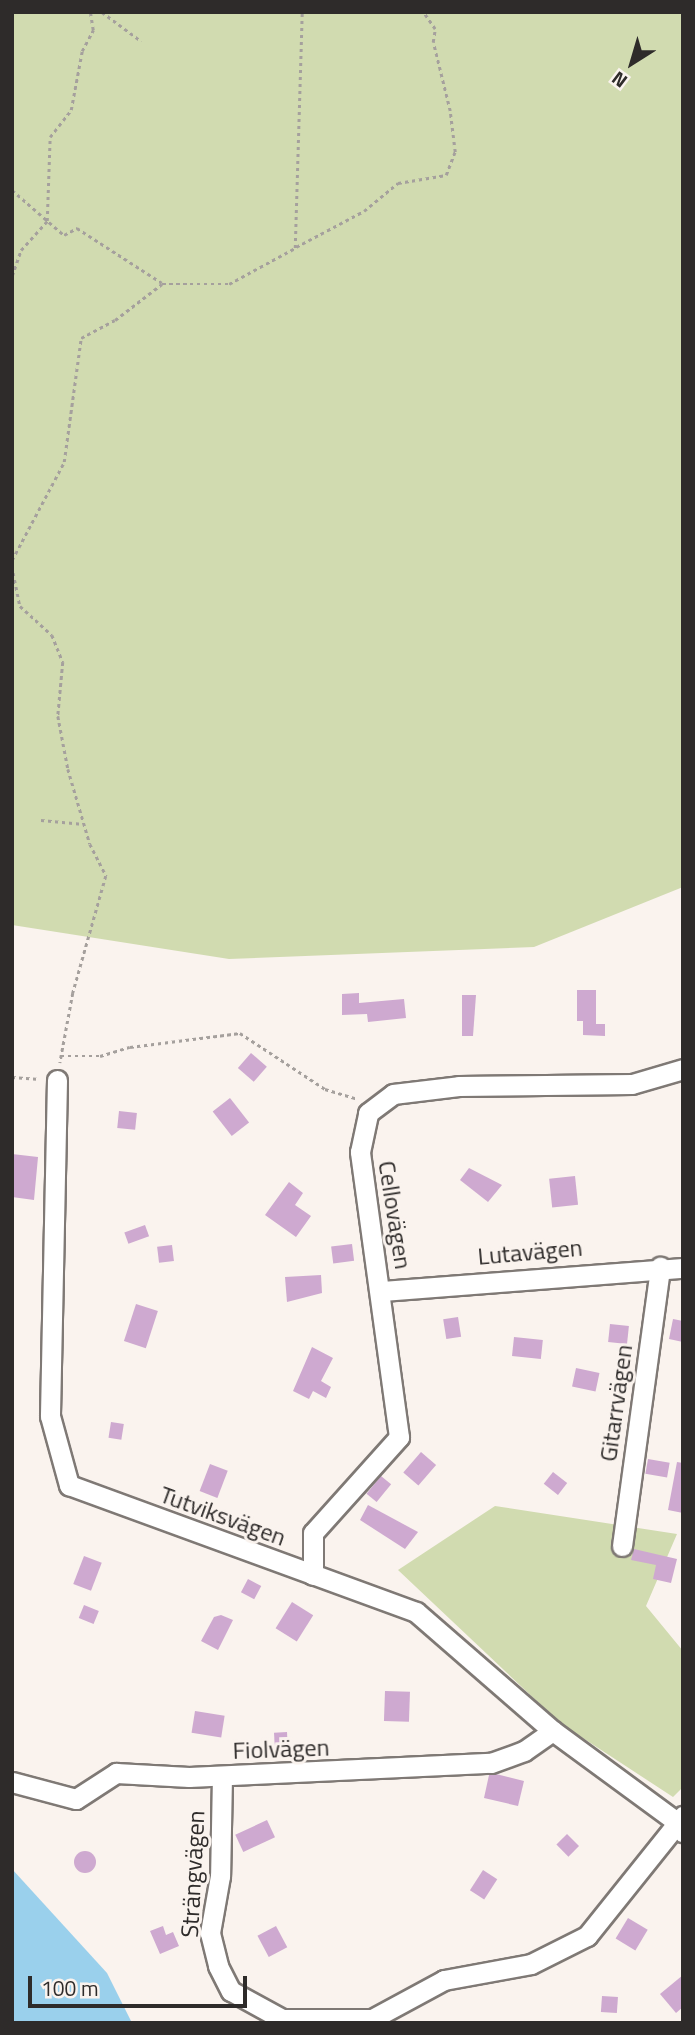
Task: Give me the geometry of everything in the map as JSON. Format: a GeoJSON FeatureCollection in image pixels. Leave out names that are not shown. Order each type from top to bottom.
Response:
{"type":"FeatureCollection","features":[{"type":"Feature","properties":{"kind":"street"},"geometry":{"type":"LineString","coordinates":[[377,1101],[459,1086],[632,1084],[683,1069]]}},
{"type":"Feature","properties":{"kind":"street","name":"Tutviksvägen"},"geometry":{"type":"LineString","coordinates":[[57,1080],[50,1416],[69,1485],[416,1612],[553,1731],[681,1824]]}},
{"type":"Feature","properties":{"kind":"street","name":"Cellovägen"},"geometry":{"type":"LineString","coordinates":[[313,1575],[313,1534],[399,1437],[382,1291],[360,1152],[368,1113],[377,1101]]}},
{"type":"Feature","properties":{"kind":"street","name":"Lutavägen"},"geometry":{"type":"LineString","coordinates":[[382,1291],[660,1267],[683,1268]]}},
{"type":"Feature","properties":{"kind":"street","name":"Gitarrvägen"},"geometry":{"type":"LineString","coordinates":[[622,1546],[660,1267]]}},
{"type":"Feature","properties":{"kind":"street","name":"Fiolvägen"},"geometry":{"type":"LineString","coordinates":[[12,1782],[76,1799],[116,1773],[222,1776],[491,1763],[524,1751],[553,1731]]}},
{"type":"Feature","properties":{"kind":"street","name":"Strängvägen"},"geometry":{"type":"LineString","coordinates":[[222,1776],[220,1876],[210,1933],[218,1966],[231,1991],[282,2019],[372,2019],[444,1980],[486,1975],[553,1953],[587,1936],[681,1824]]}},
{"type":"Feature","properties":{"kind":"path"},"geometry":{"type":"LineString","coordinates":[[12,276],[21,250],[47,220],[50,137],[71,110],[82,51],[93,30],[90,12]]}},
{"type":"Feature","properties":{"kind":"path"},"geometry":{"type":"LineString","coordinates":[[102,12],[141,41]]}},
{"type":"Feature","properties":{"kind":"path"},"geometry":{"type":"LineString","coordinates":[[295,248],[302,12]]}},
{"type":"Feature","properties":{"kind":"path"},"geometry":{"type":"LineString","coordinates":[[12,190],[64,235],[77,228],[162,284],[229,284],[364,211],[398,183],[446,175],[455,152],[450,111],[433,42],[435,29],[422,12]]}},
{"type":"Feature","properties":{"kind":"path"},"geometry":{"type":"LineString","coordinates":[[12,560],[64,462],[81,338],[115,320],[162,284]]}},
{"type":"Feature","properties":{"kind":"path"},"geometry":{"type":"LineString","coordinates":[[12,566],[20,606],[52,635],[63,662],[58,716],[84,824],[106,876],[57,1080],[12,1077]]}},
{"type":"Feature","properties":{"kind":"path"},"geometry":{"type":"LineString","coordinates":[[41,820],[84,824]]}},
{"type":"Feature","properties":{"kind":"path"},"geometry":{"type":"LineString","coordinates":[[61,1056],[100,1056],[130,1047],[240,1033],[325,1089],[377,1101]]}},
{"type":"Feature","properties":{"kind":"green space"},"geometry":{"type":"Polygon","coordinates":[[[12,12],[683,12],[683,887],[534,947],[229,959],[12,925],[12,12]]]}},
{"type":"Feature","properties":{"kind":"green space"},"geometry":{"type":"Polygon","coordinates":[[[495,1506],[677,1534],[646,1606],[683,1651],[683,1787],[673,1797],[560,1723],[398,1570],[495,1506]]]}},
{"type":"Feature","properties":{"kind":"water"},"geometry":{"type":"Polygon","coordinates":[[[12,1869],[107,1973],[132,2023],[12,2023],[12,1869]]]}},
{"type":"Feature","properties":{"kind":"building"},"geometry":{"type":"Polygon","coordinates":[[[577,990],[596,990],[596,1024],[605,1024],[605,1036],[583,1035],[583,1021],[577,1021],[577,990]]]}},
{"type":"Feature","properties":{"kind":"building"},"geometry":{"type":"Polygon","coordinates":[[[359,993],[359,1003],[404,999],[406,1018],[368,1022],[367,1014],[342,1015],[342,994],[359,993]]]}},
{"type":"Feature","properties":{"kind":"building"},"geometry":{"type":"Polygon","coordinates":[[[462,995],[476,995],[473,1036],[462,1036],[462,995]]]}},
{"type":"Feature","properties":{"kind":"building"},"geometry":{"type":"Polygon","coordinates":[[[251,1053],[267,1067],[254,1082],[238,1068],[251,1053]]]}},
{"type":"Feature","properties":{"kind":"building"},"geometry":{"type":"Polygon","coordinates":[[[230,1098],[249,1122],[232,1136],[213,1112],[230,1098]]]}},
{"type":"Feature","properties":{"kind":"building"},"geometry":{"type":"Polygon","coordinates":[[[119,1111],[137,1113],[135,1130],[117,1128],[119,1111]]]}},
{"type":"Feature","properties":{"kind":"building"},"geometry":{"type":"Polygon","coordinates":[[[12,1154],[38,1157],[34,1200],[12,1197],[12,1154]]]}},
{"type":"Feature","properties":{"kind":"building"},"geometry":{"type":"Polygon","coordinates":[[[469,1168],[502,1185],[488,1202],[460,1180],[469,1168]]]}},
{"type":"Feature","properties":{"kind":"building"},"geometry":{"type":"Polygon","coordinates":[[[575,1176],[578,1205],[552,1208],[549,1179],[575,1176]]]}},
{"type":"Feature","properties":{"kind":"building"},"geometry":{"type":"Polygon","coordinates":[[[289,1182],[303,1193],[295,1205],[311,1216],[296,1237],[265,1215],[289,1182]]]}},
{"type":"Feature","properties":{"kind":"building"},"geometry":{"type":"Polygon","coordinates":[[[145,1225],[149,1236],[128,1244],[124,1233],[145,1225]]]}},
{"type":"Feature","properties":{"kind":"building"},"geometry":{"type":"Polygon","coordinates":[[[352,1244],[354,1261],[333,1263],[331,1247],[352,1244]]]}},
{"type":"Feature","properties":{"kind":"building"},"geometry":{"type":"Polygon","coordinates":[[[172,1245],[174,1261],[159,1263],[157,1247],[172,1245]]]}},
{"type":"Feature","properties":{"kind":"building"},"geometry":{"type":"Polygon","coordinates":[[[321,1275],[322,1293],[287,1302],[285,1277],[321,1275]]]}},
{"type":"Feature","properties":{"kind":"building"},"geometry":{"type":"Polygon","coordinates":[[[136,1304],[158,1311],[146,1348],[124,1341],[136,1304]]]}},
{"type":"Feature","properties":{"kind":"building"},"geometry":{"type":"Polygon","coordinates":[[[458,1317],[461,1337],[446,1339],[443,1319],[458,1317]]]}},
{"type":"Feature","properties":{"kind":"building"},"geometry":{"type":"Polygon","coordinates":[[[673,1319],[683,1321],[683,1342],[669,1339],[673,1319]]]}},
{"type":"Feature","properties":{"kind":"building"},"geometry":{"type":"Polygon","coordinates":[[[610,1324],[629,1326],[627,1344],[608,1342],[610,1324]]]}},
{"type":"Feature","properties":{"kind":"building"},"geometry":{"type":"Polygon","coordinates":[[[514,1337],[543,1340],[541,1359],[512,1356],[514,1337]]]}},
{"type":"Feature","properties":{"kind":"building"},"geometry":{"type":"Polygon","coordinates":[[[312,1347],[333,1358],[321,1381],[331,1387],[326,1398],[313,1391],[309,1399],[293,1391],[312,1347]]]}},
{"type":"Feature","properties":{"kind":"building"},"geometry":{"type":"Polygon","coordinates":[[[576,1368],[599,1373],[596,1392],[572,1387],[576,1368]]]}},
{"type":"Feature","properties":{"kind":"building"},"geometry":{"type":"Polygon","coordinates":[[[111,1422],[124,1424],[121,1440],[108,1438],[111,1422]]]}},
{"type":"Feature","properties":{"kind":"building"},"geometry":{"type":"Polygon","coordinates":[[[421,1452],[436,1465],[418,1485],[403,1472],[421,1452]]]}},
{"type":"Feature","properties":{"kind":"building"},"geometry":{"type":"Polygon","coordinates":[[[648,1459],[670,1463],[667,1478],[645,1474],[648,1459]]]}},
{"type":"Feature","properties":{"kind":"building"},"geometry":{"type":"Polygon","coordinates":[[[677,1462],[683,1463],[683,1513],[668,1510],[677,1462]]]}},
{"type":"Feature","properties":{"kind":"building"},"geometry":{"type":"Polygon","coordinates":[[[210,1464],[228,1471],[217,1498],[200,1491],[210,1464]]]}},
{"type":"Feature","properties":{"kind":"building"},"geometry":{"type":"Polygon","coordinates":[[[553,1472],[567,1483],[558,1495],[544,1484],[553,1472]]]}},
{"type":"Feature","properties":{"kind":"building"},"geometry":{"type":"Polygon","coordinates":[[[381,1476],[391,1484],[377,1502],[367,1494],[381,1476]]]}},
{"type":"Feature","properties":{"kind":"building"},"geometry":{"type":"Polygon","coordinates":[[[368,1505],[418,1532],[405,1549],[360,1520],[368,1505]]]}},
{"type":"Feature","properties":{"kind":"building"},"geometry":{"type":"Polygon","coordinates":[[[634,1549],[677,1559],[671,1583],[653,1579],[656,1565],[631,1560],[634,1549]]]}},
{"type":"Feature","properties":{"kind":"building"},"geometry":{"type":"Polygon","coordinates":[[[84,1556],[102,1563],[91,1591],[73,1584],[84,1556]]]}},
{"type":"Feature","properties":{"kind":"building"},"geometry":{"type":"Polygon","coordinates":[[[248,1579],[261,1586],[254,1599],[241,1592],[248,1579]]]}},
{"type":"Feature","properties":{"kind":"building"},"geometry":{"type":"Polygon","coordinates":[[[292,1602],[313,1615],[297,1642],[276,1628],[292,1602]]]}},
{"type":"Feature","properties":{"kind":"building"},"geometry":{"type":"Polygon","coordinates":[[[84,1605],[99,1611],[94,1624],[79,1618],[84,1605]]]}},
{"type":"Feature","properties":{"kind":"building"},"geometry":{"type":"Polygon","coordinates":[[[221,1615],[233,1620],[218,1650],[201,1641],[214,1617],[221,1615]]]}},
{"type":"Feature","properties":{"kind":"building"},"geometry":{"type":"Polygon","coordinates":[[[385,1691],[410,1692],[409,1722],[384,1721],[385,1691]]]}},
{"type":"Feature","properties":{"kind":"building"},"geometry":{"type":"Polygon","coordinates":[[[195,1711],[225,1716],[221,1737],[192,1733],[195,1711]]]}},
{"type":"Feature","properties":{"kind":"building"},"geometry":{"type":"Polygon","coordinates":[[[287,1732],[288,1749],[275,1750],[274,1733],[287,1732]]]}},
{"type":"Feature","properties":{"kind":"building"},"geometry":{"type":"Polygon","coordinates":[[[496,1774],[524,1781],[518,1806],[484,1798],[489,1775],[496,1774]]]}},
{"type":"Feature","properties":{"kind":"building"},"geometry":{"type":"Polygon","coordinates":[[[267,1820],[275,1837],[243,1852],[235,1835],[267,1820]]]}},
{"type":"Feature","properties":{"kind":"building"},"geometry":{"type":"Polygon","coordinates":[[[567,1834],[579,1846],[568,1857],[556,1845],[567,1834]]]}},
{"type":"Feature","properties":{"kind":"building"},"geometry":{"type":"Polygon","coordinates":[[[85,1851],[93,1854],[96,1862],[93,1870],[85,1873],[77,1870],[74,1862],[77,1854],[85,1851]]]}},
{"type":"Feature","properties":{"kind":"building"},"geometry":{"type":"Polygon","coordinates":[[[483,1870],[497,1879],[484,1899],[470,1890],[483,1870]]]}},
{"type":"Feature","properties":{"kind":"building"},"geometry":{"type":"Polygon","coordinates":[[[628,1918],[648,1930],[635,1950],[616,1939],[628,1918]]]}},
{"type":"Feature","properties":{"kind":"building"},"geometry":{"type":"Polygon","coordinates":[[[163,1926],[166,1935],[173,1932],[179,1946],[160,1954],[150,1931],[163,1926]]]}},
{"type":"Feature","properties":{"kind":"building"},"geometry":{"type":"Polygon","coordinates":[[[276,1926],[287,1947],[269,1957],[257,1936],[276,1926]]]}},
{"type":"Feature","properties":{"kind":"building"},"geometry":{"type":"Polygon","coordinates":[[[683,1975],[683,2007],[676,2013],[660,1994],[683,1975]]]}},
{"type":"Feature","properties":{"kind":"building"},"geometry":{"type":"Polygon","coordinates":[[[602,1996],[618,1997],[617,2013],[601,2012],[602,1996]]]}}]}
